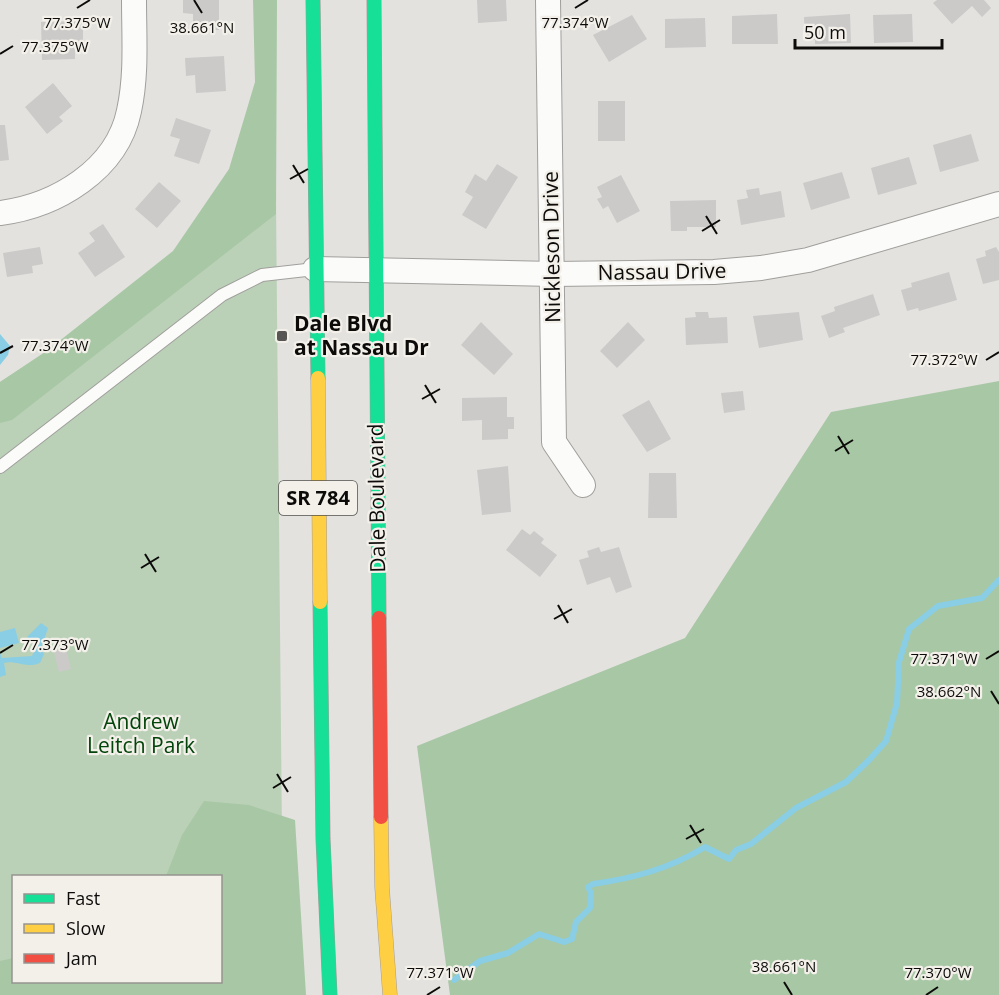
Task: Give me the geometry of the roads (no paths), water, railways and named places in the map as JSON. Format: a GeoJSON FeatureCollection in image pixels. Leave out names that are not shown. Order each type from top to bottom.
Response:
{"type":"FeatureCollection","features":[{"type":"Feature","properties":{"kind":"main road","name":"SR 784"},"geometry":{"type":"LineString","coordinates":[[313,0],[323,839],[330,995]]}},
{"type":"Feature","properties":{"kind":"main road","name":"Dale Boulevard"},"geometry":{"type":"LineString","coordinates":[[374,0],[382,887],[390,995]]}},
{"type":"Feature","properties":{"kind":"street"},"geometry":{"type":"LineString","coordinates":[[0,213],[37,206],[70,189],[94,171],[123,132],[135,72],[134,0]]}},
{"type":"Feature","properties":{"kind":"street","name":"Nickleson Drive"},"geometry":{"type":"LineString","coordinates":[[548,0],[554,442],[557,450],[583,485]]}},
{"type":"Feature","properties":{"kind":"street","name":"Nassau Drive"},"geometry":{"type":"LineString","coordinates":[[315,269],[553,274],[714,272],[761,268],[808,260],[999,204]]}},
{"type":"Feature","properties":{"kind":"lane"},"geometry":{"type":"LineString","coordinates":[[0,467],[222,295],[262,275],[315,269]]}},
{"type":"Feature","properties":{"kind":"water"},"geometry":{"type":"Polygon","coordinates":[[[0,334],[10,346],[8,355],[0,365],[0,334]]]}},
{"type":"Feature","properties":{"kind":"water"},"geometry":{"type":"Polygon","coordinates":[[[41,623],[48,628],[41,649],[44,654],[40,663],[29,665],[4,663],[6,675],[0,677],[0,653],[2,658],[32,656],[37,645],[27,637],[41,623]]]}},
{"type":"Feature","properties":{"kind":"water"},"geometry":{"type":"Polygon","coordinates":[[[15,628],[19,643],[0,648],[0,632],[15,628]]]}},
{"type":"Feature","properties":{"kind":"waterway"},"geometry":{"type":"LineString","coordinates":[[454,980],[480,961],[508,953],[539,934],[564,942],[572,939],[576,922],[590,908],[591,893],[588,887],[593,884],[651,872],[705,847],[729,859],[736,850],[751,844],[796,808],[846,782],[886,741],[897,703],[899,662],[909,629],[938,606],[982,598],[999,580]]}},
{"type":"Feature","properties":{"kind":"place","name":"Dale Blvd at Nassau Dr"},"geometry":{"type":"Point","coordinates":[282,336]}},
{"type":"Feature","properties":{"kind":"park label","name":"Andrew Leitch Park"},"geometry":{"type":"Point","coordinates":[141,734]}}]}
